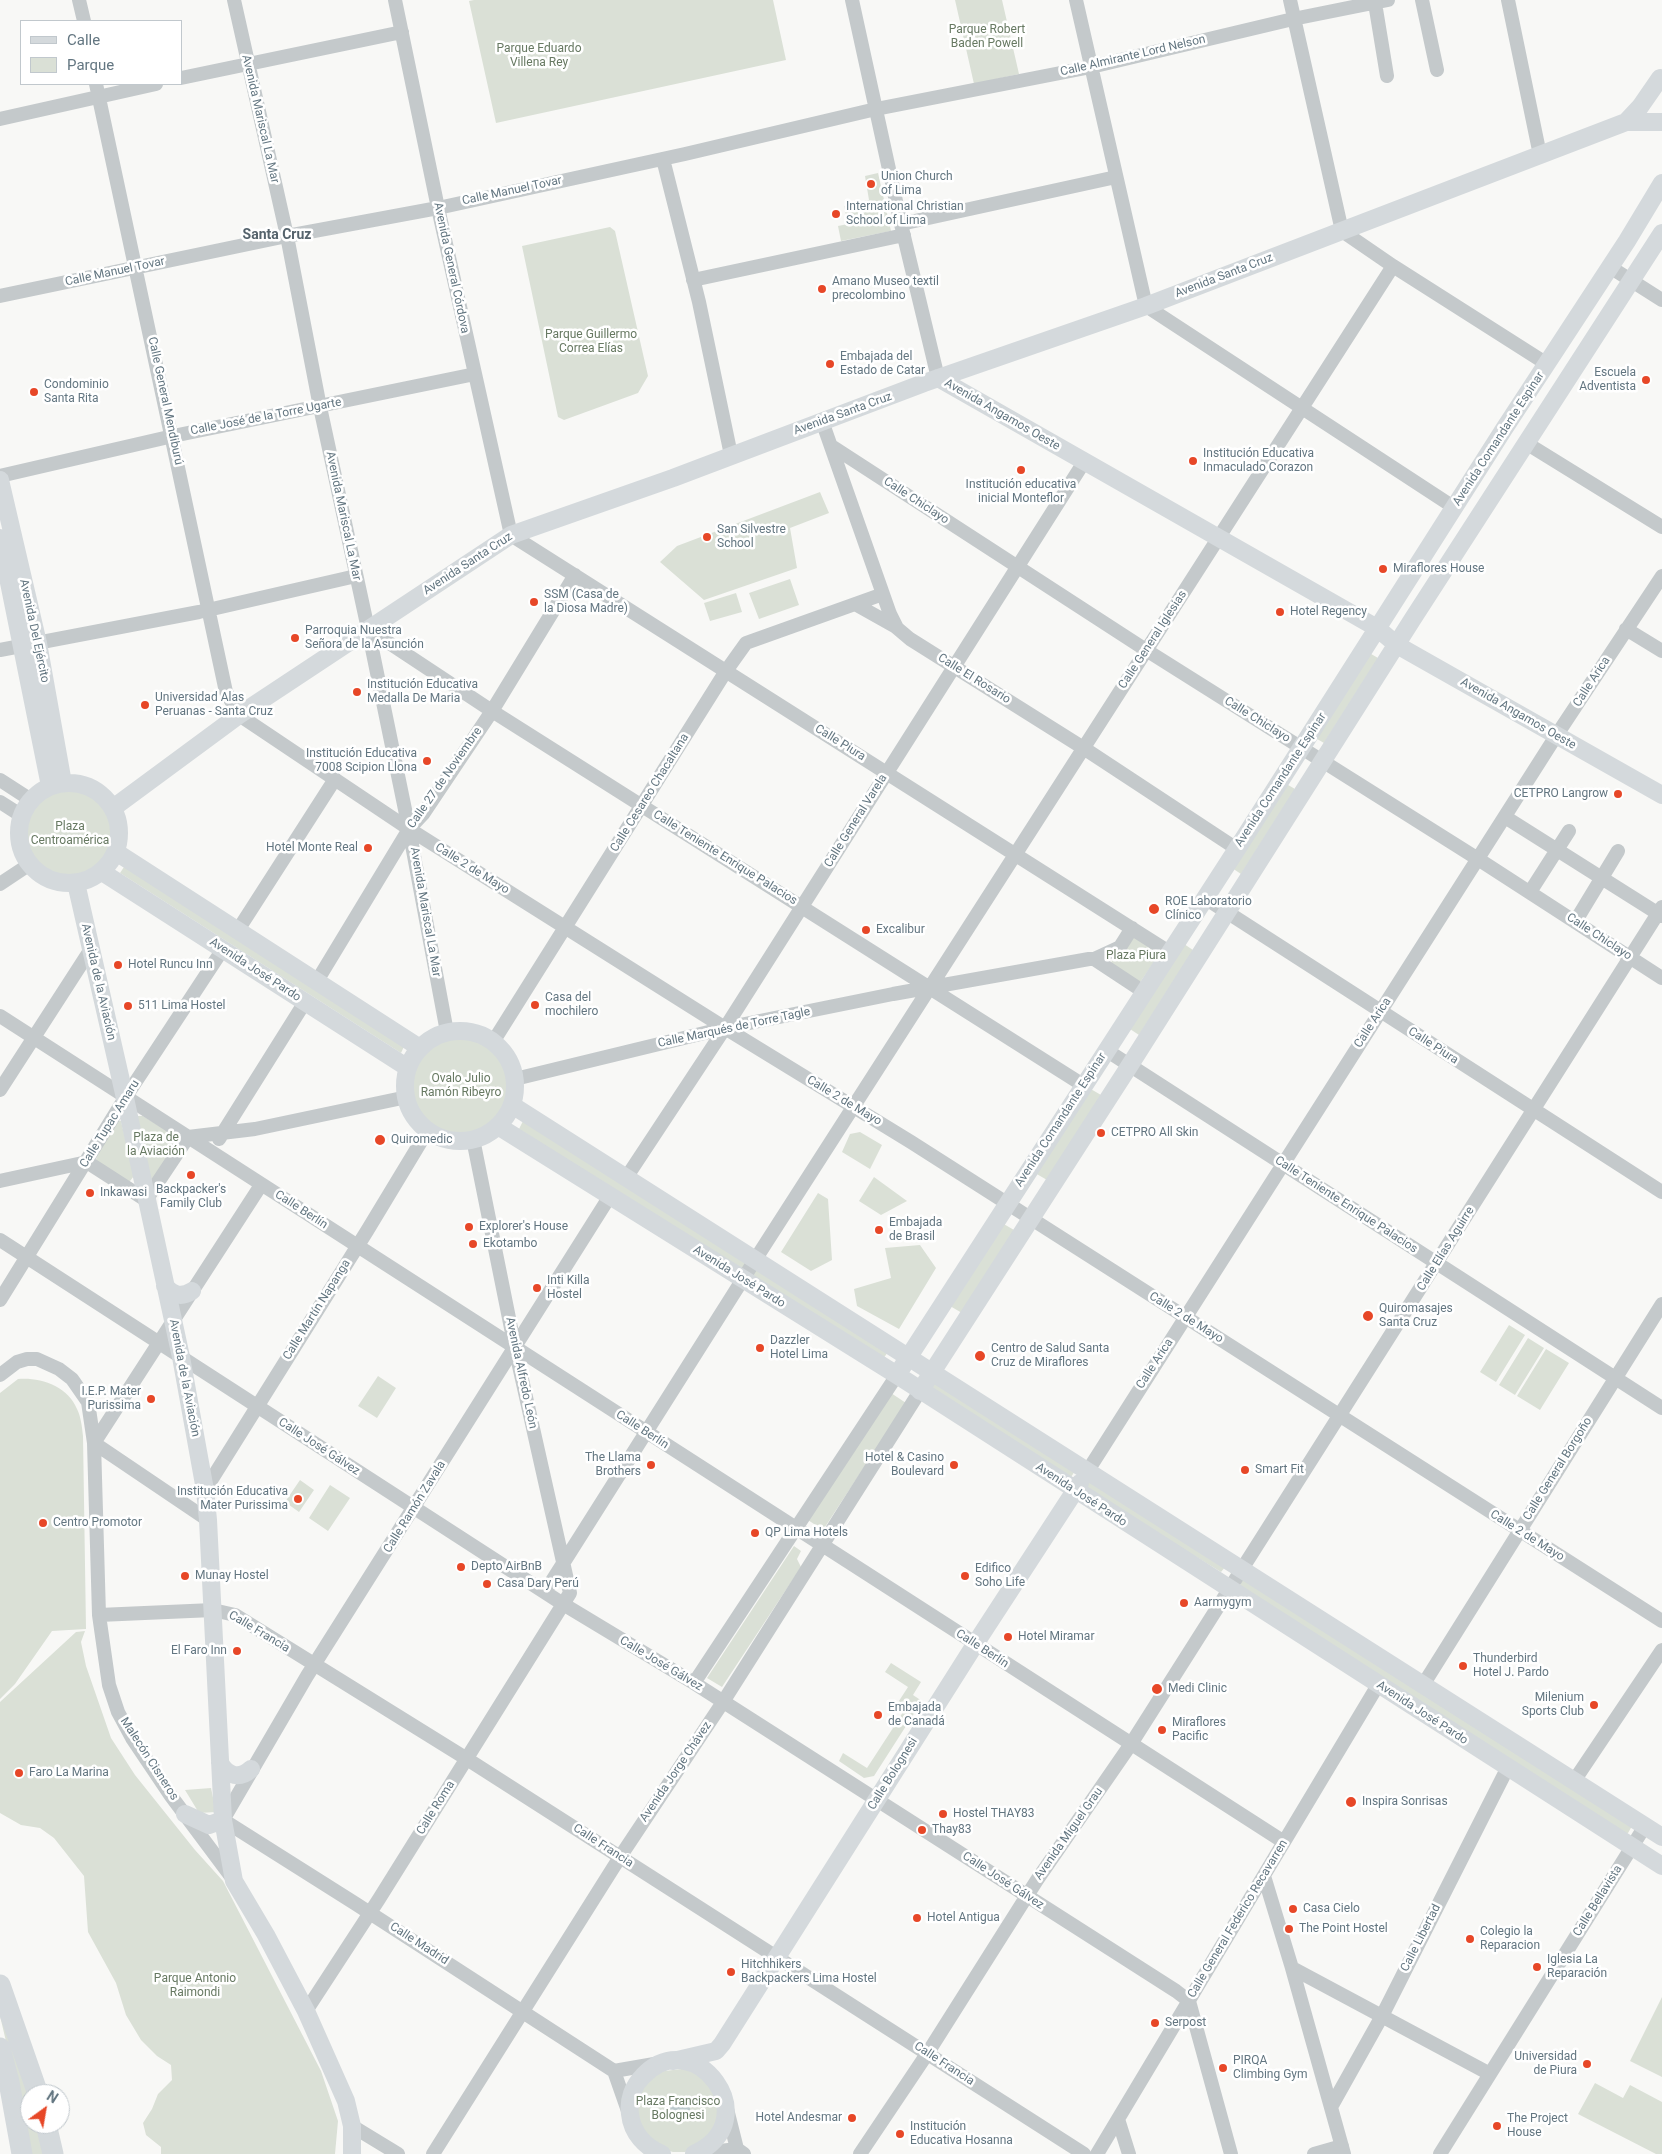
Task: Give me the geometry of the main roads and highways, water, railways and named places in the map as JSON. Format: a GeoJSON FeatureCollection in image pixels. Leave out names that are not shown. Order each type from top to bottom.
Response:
{"type":"FeatureCollection","features":[{"type":"Feature","properties":{"kind":"highway"},"geometry":{"type":"LineString","coordinates":[[0,1985],[35,2084]]}},
{"type":"Feature","properties":{"kind":"highway"},"geometry":{"type":"LineString","coordinates":[[0,2048],[9,2082],[22,2154]]}},
{"type":"Feature","properties":{"kind":"highway"},"geometry":{"type":"LineString","coordinates":[[48,2134],[53,2154]]}},
{"type":"Feature","properties":{"kind":"main road"},"geometry":{"type":"LineString","coordinates":[[1661,71],[1662,99]]}},
{"type":"Feature","properties":{"kind":"main road","name":"Avenida Santa Cruz"},"geometry":{"type":"LineString","coordinates":[[1626,122],[1640,106],[1661,71]]}},
{"type":"Feature","properties":{"kind":"main road","name":"Avenida Santa Cruz"},"geometry":{"type":"LineString","coordinates":[[113,808],[239,715],[511,535],[938,378],[1146,306],[1626,122],[1662,122]]}},
{"type":"Feature","properties":{"kind":"main road","name":"Avenida Comandante Espinar"},"geometry":{"type":"LineString","coordinates":[[896,1375],[1302,748],[1662,183]]}},
{"type":"Feature","properties":{"kind":"main road","name":"Avenida Comandante Espinar"},"geometry":{"type":"LineString","coordinates":[[920,1391],[1130,1065],[1399,640],[1662,233]]}},
{"type":"Feature","properties":{"kind":"main road","name":"Avenida Angamos Oeste"},"geometry":{"type":"LineString","coordinates":[[938,378],[1559,731],[1662,784]]}},
{"type":"Feature","properties":{"kind":"main road"},"geometry":{"type":"LineString","coordinates":[[1480,468],[1501,481]]}},
{"type":"Feature","properties":{"kind":"main road","name":"Avenida Del Ejército"},"geometry":{"type":"LineString","coordinates":[[0,480],[56,785]]}},
{"type":"Feature","properties":{"kind":"main road","name":"Avenida Del Ejército"},"geometry":{"type":"LineString","coordinates":[[0,538],[30,645]]}},
{"type":"Feature","properties":{"kind":"main road","name":"Avenida Angamos Oeste"},"geometry":{"type":"LineString","coordinates":[[1559,731],[1662,796]]}},
{"type":"Feature","properties":{"kind":"main road"},"geometry":{"type":"LineString","coordinates":[[78,783],[93,788],[113,808],[120,830],[116,852],[109,865],[90,879],[76,883],[62,883],[48,879],[30,864],[20,843],[19,832],[22,816],[31,800],[56,785],[78,783]]}},
{"type":"Feature","properties":{"kind":"main road","name":"Avenida José Pardo"},"geometry":{"type":"LineString","coordinates":[[116,852],[420,1048]]}},
{"type":"Feature","properties":{"kind":"main road","name":"Avenida José Pardo"},"geometry":{"type":"LineString","coordinates":[[102,872],[408,1068]]}},
{"type":"Feature","properties":{"kind":"main road","name":"Avenida de la Aviación"},"geometry":{"type":"LineString","coordinates":[[76,883],[181,1357],[205,1490],[223,1820],[234,1881]]}},
{"type":"Feature","properties":{"kind":"main road"},"geometry":{"type":"LineString","coordinates":[[457,1031],[473,1032],[493,1042],[506,1056],[515,1079],[512,1105],[498,1126],[486,1134],[473,1139],[448,1139],[428,1130],[414,1116],[407,1097],[405,1083],[408,1068],[420,1048],[432,1038],[447,1032],[457,1031]]}},
{"type":"Feature","properties":{"kind":"main road","name":"Avenida José Pardo"},"geometry":{"type":"LineString","coordinates":[[512,1105],[1662,1837]]}},
{"type":"Feature","properties":{"kind":"main road","name":"Avenida José Pardo"},"geometry":{"type":"LineString","coordinates":[[498,1126],[896,1375],[1662,1866]]}},
{"type":"Feature","properties":{"kind":"main road"},"geometry":{"type":"LineString","coordinates":[[165,1286],[176,1294],[192,1291]]}},
{"type":"Feature","properties":{"kind":"main road","name":"Calle Bolognesi"},"geometry":{"type":"LineString","coordinates":[[716,2051],[1087,1472]]}},
{"type":"Feature","properties":{"kind":"main road"},"geometry":{"type":"LineString","coordinates":[[220,1763],[226,1772],[233,1776],[242,1775],[251,1769]]}},
{"type":"Feature","properties":{"kind":"main road"},"geometry":{"type":"LineString","coordinates":[[185,1814],[207,1825],[223,1820]]}},
{"type":"Feature","properties":{"kind":"main road","name":"Malecón Cisneros"},"geometry":{"type":"LineString","coordinates":[[234,1881],[266,1935],[306,2011],[346,2101],[352,2126],[352,2154]]}},
{"type":"Feature","properties":{"kind":"main road"},"geometry":{"type":"LineString","coordinates":[[637,2154],[630,2102],[637,2083],[652,2068],[716,2051],[725,2116],[718,2136],[708,2147],[694,2154]]}},
{"type":"Feature","properties":{"kind":"main road"},"geometry":{"type":"LineString","coordinates":[[669,2062],[689,2062],[704,2069],[714,2078],[724,2098]]}},
{"type":"Feature","properties":{"kind":"main road"},"geometry":{"type":"LineString","coordinates":[[631,2120],[643,2142],[662,2154]]}},
{"type":"Feature","properties":{"kind":"place","name":"Union Church of Lima"},"geometry":{"type":"Point","coordinates":[871,184]}},
{"type":"Feature","properties":{"kind":"place","name":"International Christian School of Lima"},"geometry":{"type":"Point","coordinates":[836,214]}},
{"type":"Feature","properties":{"kind":"place","name":"Amano Museo textil precolombino"},"geometry":{"type":"Point","coordinates":[822,289]}},
{"type":"Feature","properties":{"kind":"place","name":"Embajada del Estado de Catar"},"geometry":{"type":"Point","coordinates":[830,364]}},
{"type":"Feature","properties":{"kind":"place","name":"Escuela Adventista"},"geometry":{"type":"Point","coordinates":[1646,380]}},
{"type":"Feature","properties":{"kind":"place","name":"Condominio Santa Rita"},"geometry":{"type":"Point","coordinates":[34,392]}},
{"type":"Feature","properties":{"kind":"place","name":"Institución Educativa Inmaculado Corazon"},"geometry":{"type":"Point","coordinates":[1193,461]}},
{"type":"Feature","properties":{"kind":"place","name":"Institución educativa inicial Monteflor"},"geometry":{"type":"Point","coordinates":[1021,470]}},
{"type":"Feature","properties":{"kind":"place","name":"San Silvestre School"},"geometry":{"type":"Point","coordinates":[707,537]}},
{"type":"Feature","properties":{"kind":"place","name":"Miraflores House"},"geometry":{"type":"Point","coordinates":[1383,569]}},
{"type":"Feature","properties":{"kind":"place","name":"SSM (Casa de la Diosa Madre)"},"geometry":{"type":"Point","coordinates":[534,602]}},
{"type":"Feature","properties":{"kind":"place","name":"Hotel Regency"},"geometry":{"type":"Point","coordinates":[1280,612]}},
{"type":"Feature","properties":{"kind":"place","name":"Parroquia Nuestra Señora de la Asunción"},"geometry":{"type":"Point","coordinates":[295,638]}},
{"type":"Feature","properties":{"kind":"place","name":"Institución Educativa Medalla De Maria"},"geometry":{"type":"Point","coordinates":[357,692]}},
{"type":"Feature","properties":{"kind":"place","name":"Universidad Alas Peruanas - Santa Cruz"},"geometry":{"type":"Point","coordinates":[145,705]}},
{"type":"Feature","properties":{"kind":"place","name":"Institución Educativa 7008 Scipion Llona"},"geometry":{"type":"Point","coordinates":[427,761]}},
{"type":"Feature","properties":{"kind":"place","name":"CETPRO Langrow"},"geometry":{"type":"Point","coordinates":[1618,794]}},
{"type":"Feature","properties":{"kind":"place","name":"Hotel Monte Real"},"geometry":{"type":"Point","coordinates":[368,848]}},
{"type":"Feature","properties":{"kind":"place","name":"ROE Laboratorio Clínico"},"geometry":{"type":"Point","coordinates":[1154,909]}},
{"type":"Feature","properties":{"kind":"place","name":"Excalibur"},"geometry":{"type":"Point","coordinates":[866,930]}},
{"type":"Feature","properties":{"kind":"place","name":"Hotel Runcu Inn"},"geometry":{"type":"Point","coordinates":[118,965]}},
{"type":"Feature","properties":{"kind":"place","name":"Casa del mochilero"},"geometry":{"type":"Point","coordinates":[535,1005]}},
{"type":"Feature","properties":{"kind":"place","name":"511 Lima Hostel"},"geometry":{"type":"Point","coordinates":[128,1006]}},
{"type":"Feature","properties":{"kind":"place","name":"CETPRO All Skin"},"geometry":{"type":"Point","coordinates":[1101,1133]}},
{"type":"Feature","properties":{"kind":"place","name":"Quiromedic"},"geometry":{"type":"Point","coordinates":[380,1140]}},
{"type":"Feature","properties":{"kind":"place","name":"Backpacker's Family Club"},"geometry":{"type":"Point","coordinates":[191,1175]}},
{"type":"Feature","properties":{"kind":"place","name":"Inkawasi"},"geometry":{"type":"Point","coordinates":[90,1193]}},
{"type":"Feature","properties":{"kind":"place","name":"Explorer's House"},"geometry":{"type":"Point","coordinates":[469,1227]}},
{"type":"Feature","properties":{"kind":"place","name":"Embajada de Brasil"},"geometry":{"type":"Point","coordinates":[879,1230]}},
{"type":"Feature","properties":{"kind":"place","name":"Ekotambo"},"geometry":{"type":"Point","coordinates":[473,1244]}},
{"type":"Feature","properties":{"kind":"place","name":"Inti Killa Hostel"},"geometry":{"type":"Point","coordinates":[537,1288]}},
{"type":"Feature","properties":{"kind":"place","name":"Quiromasajes Santa Cruz"},"geometry":{"type":"Point","coordinates":[1368,1316]}},
{"type":"Feature","properties":{"kind":"place","name":"Dazzler Hotel Lima"},"geometry":{"type":"Point","coordinates":[760,1348]}},
{"type":"Feature","properties":{"kind":"place","name":"Centro de Salud Santa Cruz de Miraflores"},"geometry":{"type":"Point","coordinates":[980,1356]}},
{"type":"Feature","properties":{"kind":"place","name":"I.E.P. Mater Purissima"},"geometry":{"type":"Point","coordinates":[151,1399]}},
{"type":"Feature","properties":{"kind":"place","name":"The Llama Brothers"},"geometry":{"type":"Point","coordinates":[651,1465]}},
{"type":"Feature","properties":{"kind":"place","name":"Hotel & Casino Boulevard"},"geometry":{"type":"Point","coordinates":[954,1465]}},
{"type":"Feature","properties":{"kind":"place","name":"Smart Fit"},"geometry":{"type":"Point","coordinates":[1245,1470]}},
{"type":"Feature","properties":{"kind":"place","name":"Institución Educativa Mater Purissima"},"geometry":{"type":"Point","coordinates":[298,1499]}},
{"type":"Feature","properties":{"kind":"place","name":"Centro Promotor"},"geometry":{"type":"Point","coordinates":[43,1523]}},
{"type":"Feature","properties":{"kind":"place","name":"QP Lima Hotels"},"geometry":{"type":"Point","coordinates":[755,1533]}},
{"type":"Feature","properties":{"kind":"place","name":"Depto AirBnB"},"geometry":{"type":"Point","coordinates":[461,1567]}},
{"type":"Feature","properties":{"kind":"place","name":"Munay Hostel"},"geometry":{"type":"Point","coordinates":[185,1576]}},
{"type":"Feature","properties":{"kind":"place","name":"Edifico Soho Life"},"geometry":{"type":"Point","coordinates":[965,1576]}},
{"type":"Feature","properties":{"kind":"place","name":"Casa Dary Perú"},"geometry":{"type":"Point","coordinates":[487,1584]}},
{"type":"Feature","properties":{"kind":"place","name":"Aarmygym"},"geometry":{"type":"Point","coordinates":[1184,1603]}},
{"type":"Feature","properties":{"kind":"place","name":"Hotel Miramar"},"geometry":{"type":"Point","coordinates":[1008,1637]}},
{"type":"Feature","properties":{"kind":"place","name":"El Faro Inn"},"geometry":{"type":"Point","coordinates":[237,1651]}},
{"type":"Feature","properties":{"kind":"place","name":"Thunderbird Hotel J. Pardo"},"geometry":{"type":"Point","coordinates":[1463,1666]}},
{"type":"Feature","properties":{"kind":"place","name":"Medi Clinic"},"geometry":{"type":"Point","coordinates":[1157,1689]}},
{"type":"Feature","properties":{"kind":"place","name":"Milenium Sports Club"},"geometry":{"type":"Point","coordinates":[1594,1705]}},
{"type":"Feature","properties":{"kind":"place","name":"Embajada de Canadá"},"geometry":{"type":"Point","coordinates":[878,1715]}},
{"type":"Feature","properties":{"kind":"place","name":"Miraflores Pacific"},"geometry":{"type":"Point","coordinates":[1162,1730]}},
{"type":"Feature","properties":{"kind":"place","name":"Faro La Marina"},"geometry":{"type":"Point","coordinates":[19,1773]}},
{"type":"Feature","properties":{"kind":"place","name":"Inspira Sonrisas"},"geometry":{"type":"Point","coordinates":[1351,1802]}},
{"type":"Feature","properties":{"kind":"place","name":"Hostel THAY83"},"geometry":{"type":"Point","coordinates":[943,1814]}},
{"type":"Feature","properties":{"kind":"place","name":"Thay83"},"geometry":{"type":"Point","coordinates":[922,1830]}},
{"type":"Feature","properties":{"kind":"place","name":"Casa Cielo"},"geometry":{"type":"Point","coordinates":[1293,1909]}},
{"type":"Feature","properties":{"kind":"place","name":"Hotel Antigua"},"geometry":{"type":"Point","coordinates":[917,1918]}},
{"type":"Feature","properties":{"kind":"place","name":"The Point Hostel"},"geometry":{"type":"Point","coordinates":[1289,1929]}},
{"type":"Feature","properties":{"kind":"place","name":"Colegio la Reparacion"},"geometry":{"type":"Point","coordinates":[1470,1939]}},
{"type":"Feature","properties":{"kind":"place","name":"Iglesia La Reparación"},"geometry":{"type":"Point","coordinates":[1537,1967]}},
{"type":"Feature","properties":{"kind":"place","name":"Hitchhikers Backpackers Lima Hostel"},"geometry":{"type":"Point","coordinates":[731,1972]}},
{"type":"Feature","properties":{"kind":"place","name":"Serpost"},"geometry":{"type":"Point","coordinates":[1155,2023]}},
{"type":"Feature","properties":{"kind":"place","name":"Universidad de Piura"},"geometry":{"type":"Point","coordinates":[1587,2064]}},
{"type":"Feature","properties":{"kind":"place","name":"PIRQA Climbing Gym"},"geometry":{"type":"Point","coordinates":[1223,2068]}},
{"type":"Feature","properties":{"kind":"place","name":"Hotel Andesmar"},"geometry":{"type":"Point","coordinates":[852,2118]}},
{"type":"Feature","properties":{"kind":"place","name":"The Project House"},"geometry":{"type":"Point","coordinates":[1497,2126]}},
{"type":"Feature","properties":{"kind":"place","name":"Institución Educativa Hosanna"},"geometry":{"type":"Point","coordinates":[900,2134]}},
{"type":"Feature","properties":{"kind":"district","name":"Santa Cruz"},"geometry":{"type":"Point","coordinates":[277,235]}},
{"type":"Feature","properties":{"kind":"park label","name":"Parque Robert Baden Powell"},"geometry":{"type":"Point","coordinates":[987,37]}},
{"type":"Feature","properties":{"kind":"park label","name":"Parque Eduardo Villena Rey"},"geometry":{"type":"Point","coordinates":[539,56]}},
{"type":"Feature","properties":{"kind":"park label","name":"Parque Guillermo Correa Elías"},"geometry":{"type":"Point","coordinates":[591,342]}},
{"type":"Feature","properties":{"kind":"park label","name":"Plaza Centroamérica"},"geometry":{"type":"Point","coordinates":[70,834]}},
{"type":"Feature","properties":{"kind":"park label","name":"Plaza Piura"},"geometry":{"type":"Point","coordinates":[1136,956]}},
{"type":"Feature","properties":{"kind":"park label","name":"Ovalo Julio Ramón Ribeyro"},"geometry":{"type":"Point","coordinates":[461,1086]}},
{"type":"Feature","properties":{"kind":"park label","name":"Plaza de la Aviación"},"geometry":{"type":"Point","coordinates":[156,1145]}},
{"type":"Feature","properties":{"kind":"park label","name":"Parque Antonio Raimondi"},"geometry":{"type":"Point","coordinates":[195,1986]}},
{"type":"Feature","properties":{"kind":"park label","name":"Plaza Francisco Bolognesi"},"geometry":{"type":"Point","coordinates":[678,2109]}}]}
